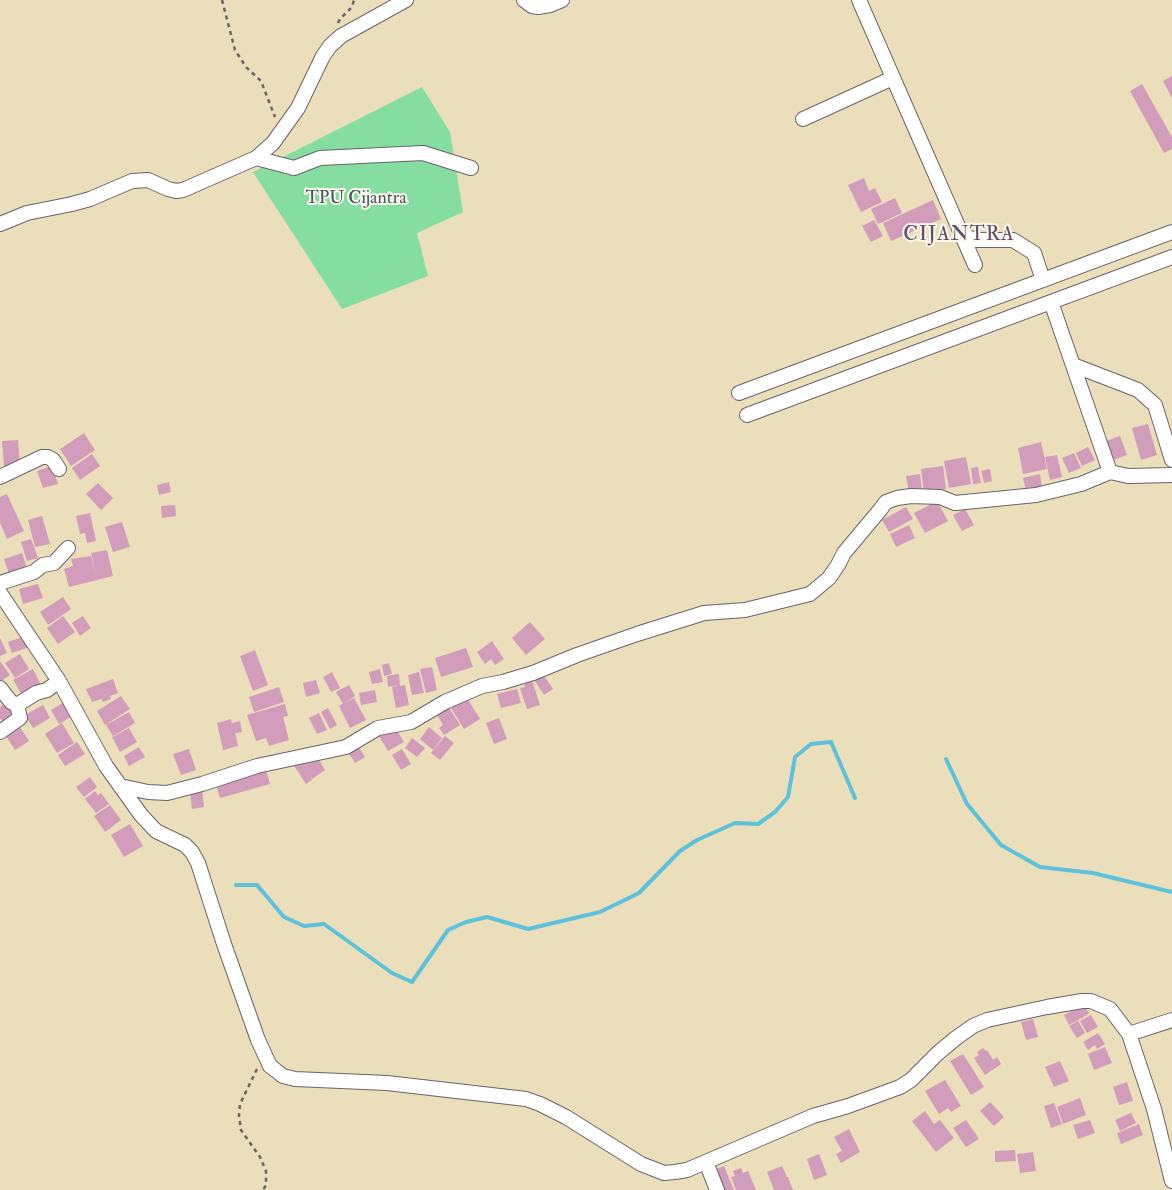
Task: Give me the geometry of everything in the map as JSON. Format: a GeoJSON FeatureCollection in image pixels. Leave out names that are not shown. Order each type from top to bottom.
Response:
{"type":"FeatureCollection","features":[{"type":"Feature","properties":{"kind":"street"},"geometry":{"type":"LineString","coordinates":[[0,224],[27,213],[90,199],[132,181],[148,180],[168,189],[183,190],[256,158],[282,132],[298,108],[323,56],[330,46],[341,36],[406,0]]}},
{"type":"Feature","properties":{"kind":"street"},"geometry":{"type":"LineString","coordinates":[[524,0],[532,6],[538,7],[562,0]]}},
{"type":"Feature","properties":{"kind":"street"},"geometry":{"type":"LineString","coordinates":[[859,0],[975,265]]}},
{"type":"Feature","properties":{"kind":"street"},"geometry":{"type":"LineString","coordinates":[[803,119],[893,78]]}},
{"type":"Feature","properties":{"kind":"street"},"geometry":{"type":"LineString","coordinates":[[256,158],[294,168],[320,158],[422,153],[470,168]]}},
{"type":"Feature","properties":{"kind":"street"},"geometry":{"type":"LineString","coordinates":[[960,232],[973,240],[1013,240],[1034,254],[1044,280]]}},
{"type":"Feature","properties":{"kind":"street"},"geometry":{"type":"LineString","coordinates":[[739,393],[1172,232]]}},
{"type":"Feature","properties":{"kind":"street"},"geometry":{"type":"LineString","coordinates":[[1130,248],[1138,270]]}},
{"type":"Feature","properties":{"kind":"street"},"geometry":{"type":"LineString","coordinates":[[747,415],[1172,257]]}},
{"type":"Feature","properties":{"kind":"street"},"geometry":{"type":"LineString","coordinates":[[1051,302],[1110,472]]}},
{"type":"Feature","properties":{"kind":"street"},"geometry":{"type":"LineString","coordinates":[[904,332],[912,354]]}},
{"type":"Feature","properties":{"kind":"street"},"geometry":{"type":"LineString","coordinates":[[1073,365],[1138,390],[1154,405],[1172,460]]}},
{"type":"Feature","properties":{"kind":"street"},"geometry":{"type":"LineString","coordinates":[[0,477],[48,457],[53,460],[59,470]]}},
{"type":"Feature","properties":{"kind":"street"},"geometry":{"type":"LineString","coordinates":[[120,786],[148,792],[167,793],[257,766],[346,747],[378,728],[411,722],[445,702],[482,686],[533,673],[577,654],[637,634],[704,613],[745,610],[810,594],[829,578],[844,553],[886,502],[897,498],[910,496],[940,497],[955,503],[1036,495],[1081,484],[1110,472],[1128,476],[1172,475]]}},
{"type":"Feature","properties":{"kind":"street"},"geometry":{"type":"LineString","coordinates":[[0,583],[34,572],[44,565],[54,562],[68,548]]}},
{"type":"Feature","properties":{"kind":"street"},"geometry":{"type":"LineString","coordinates":[[0,593],[59,681],[106,766],[148,824],[166,836],[185,845],[192,852],[198,863],[226,952],[264,1054],[270,1066],[283,1076],[294,1079],[387,1083],[526,1100],[540,1104],[566,1117],[641,1164],[664,1173],[686,1170],[813,1116],[848,1106],[900,1087],[911,1080],[938,1053],[973,1026],[997,1017],[1082,1001],[1092,1002],[1110,1010],[1129,1034],[1154,1109],[1172,1181]]}},
{"type":"Feature","properties":{"kind":"street"},"geometry":{"type":"LineString","coordinates":[[17,705],[36,693],[47,690],[59,681]]}},
{"type":"Feature","properties":{"kind":"street"},"geometry":{"type":"LineString","coordinates":[[0,688],[11,702],[17,705]]}},
{"type":"Feature","properties":{"kind":"street"},"geometry":{"type":"LineString","coordinates":[[0,732],[20,718],[17,705]]}},
{"type":"Feature","properties":{"kind":"street"},"geometry":{"type":"LineString","coordinates":[[1129,1034],[1172,1020]]}},
{"type":"Feature","properties":{"kind":"street"},"geometry":{"type":"LineString","coordinates":[[706,1162],[717,1190]]}},
{"type":"Feature","properties":{"kind":"path"},"geometry":{"type":"LineString","coordinates":[[222,0],[235,50],[246,67],[261,81],[282,132]]}},
{"type":"Feature","properties":{"kind":"path"},"geometry":{"type":"LineString","coordinates":[[263,1190],[266,1184],[266,1172],[260,1157],[241,1130],[239,1116],[240,1104],[264,1054]]}},
{"type":"Feature","properties":{"kind":"green space","name":"TPU Cijantra"},"geometry":{"type":"Polygon","coordinates":[[[422,87],[450,132],[463,212],[417,233],[428,276],[342,309],[253,172],[422,87]]]}},
{"type":"Feature","properties":{"kind":"building"},"geometry":{"type":"Polygon","coordinates":[[[1172,76],[1172,98],[1163,81],[1172,76]]]}},
{"type":"Feature","properties":{"kind":"building"},"geometry":{"type":"Polygon","coordinates":[[[1142,84],[1172,137],[1172,149],[1164,153],[1130,91],[1142,84]]]}},
{"type":"Feature","properties":{"kind":"building"},"geometry":{"type":"Polygon","coordinates":[[[864,178],[869,191],[875,188],[882,202],[861,212],[848,185],[864,178]]]}},
{"type":"Feature","properties":{"kind":"building"},"geometry":{"type":"Polygon","coordinates":[[[895,198],[902,213],[878,224],[871,209],[895,198]]]}},
{"type":"Feature","properties":{"kind":"building"},"geometry":{"type":"Polygon","coordinates":[[[933,200],[941,219],[891,241],[883,223],[933,200]]]}},
{"type":"Feature","properties":{"kind":"building"},"geometry":{"type":"Polygon","coordinates":[[[874,220],[883,236],[871,242],[862,226],[874,220]]]}},
{"type":"Feature","properties":{"kind":"building"},"geometry":{"type":"Polygon","coordinates":[[[1148,424],[1157,455],[1141,460],[1132,428],[1148,424]]]}},
{"type":"Feature","properties":{"kind":"building"},"geometry":{"type":"Polygon","coordinates":[[[84,433],[95,450],[71,466],[60,449],[84,433]]]}},
{"type":"Feature","properties":{"kind":"building"},"geometry":{"type":"Polygon","coordinates":[[[1120,436],[1127,455],[1113,460],[1106,441],[1120,436]]]}},
{"type":"Feature","properties":{"kind":"building"},"geometry":{"type":"Polygon","coordinates":[[[18,440],[20,465],[4,466],[2,441],[18,440]]]}},
{"type":"Feature","properties":{"kind":"building"},"geometry":{"type":"Polygon","coordinates":[[[1041,442],[1047,469],[1023,474],[1018,448],[1041,442]]]}},
{"type":"Feature","properties":{"kind":"building"},"geometry":{"type":"Polygon","coordinates":[[[1088,447],[1095,460],[1082,466],[1076,453],[1088,447]]]}},
{"type":"Feature","properties":{"kind":"building"},"geometry":{"type":"Polygon","coordinates":[[[1074,453],[1081,468],[1069,473],[1062,458],[1074,453]]]}},
{"type":"Feature","properties":{"kind":"building"},"geometry":{"type":"Polygon","coordinates":[[[92,454],[100,466],[80,480],[72,468],[92,454]]]}},
{"type":"Feature","properties":{"kind":"building"},"geometry":{"type":"Polygon","coordinates":[[[1057,455],[1062,477],[1050,480],[1045,457],[1057,455]]]}},
{"type":"Feature","properties":{"kind":"building"},"geometry":{"type":"Polygon","coordinates":[[[966,457],[971,484],[949,488],[944,461],[966,457]]]}},
{"type":"Feature","properties":{"kind":"building"},"geometry":{"type":"Polygon","coordinates":[[[52,466],[58,484],[43,488],[37,471],[52,466]]]}},
{"type":"Feature","properties":{"kind":"building"},"geometry":{"type":"Polygon","coordinates":[[[943,466],[946,489],[924,492],[921,469],[943,466]]]}},
{"type":"Feature","properties":{"kind":"building"},"geometry":{"type":"Polygon","coordinates":[[[978,467],[981,483],[973,484],[971,468],[978,467]]]}},
{"type":"Feature","properties":{"kind":"building"},"geometry":{"type":"Polygon","coordinates":[[[990,469],[992,481],[984,483],[981,471],[990,469]]]}},
{"type":"Feature","properties":{"kind":"building"},"geometry":{"type":"Polygon","coordinates":[[[920,474],[922,490],[909,492],[906,476],[920,474]]]}},
{"type":"Feature","properties":{"kind":"building"},"geometry":{"type":"Polygon","coordinates":[[[1040,474],[1042,487],[1026,491],[1023,478],[1040,474]]]}},
{"type":"Feature","properties":{"kind":"building"},"geometry":{"type":"Polygon","coordinates":[[[169,482],[171,492],[159,495],[157,485],[169,482]]]}},
{"type":"Feature","properties":{"kind":"building"},"geometry":{"type":"Polygon","coordinates":[[[98,483],[113,498],[101,510],[86,494],[98,483]]]}},
{"type":"Feature","properties":{"kind":"building"},"geometry":{"type":"Polygon","coordinates":[[[7,494],[24,531],[7,539],[0,523],[0,497],[7,494]]]}},
{"type":"Feature","properties":{"kind":"building"},"geometry":{"type":"Polygon","coordinates":[[[937,501],[948,521],[925,533],[914,513],[937,501]]]}},
{"type":"Feature","properties":{"kind":"building"},"geometry":{"type":"Polygon","coordinates":[[[175,505],[176,516],[162,518],[161,506],[175,505]]]}},
{"type":"Feature","properties":{"kind":"building"},"geometry":{"type":"Polygon","coordinates":[[[906,507],[913,519],[889,532],[882,520],[906,507]]]}},
{"type":"Feature","properties":{"kind":"building"},"geometry":{"type":"Polygon","coordinates":[[[965,509],[974,525],[962,531],[953,515],[965,509]]]}},
{"type":"Feature","properties":{"kind":"building"},"geometry":{"type":"Polygon","coordinates":[[[90,513],[96,541],[87,543],[85,533],[80,534],[76,516],[90,513]]]}},
{"type":"Feature","properties":{"kind":"building"},"geometry":{"type":"Polygon","coordinates":[[[42,516],[50,544],[35,547],[28,520],[42,516]]]}},
{"type":"Feature","properties":{"kind":"building"},"geometry":{"type":"Polygon","coordinates":[[[122,522],[130,547],[113,552],[105,527],[122,522]]]}},
{"type":"Feature","properties":{"kind":"building"},"geometry":{"type":"Polygon","coordinates":[[[909,525],[915,538],[896,547],[890,534],[909,525]]]}},
{"type":"Feature","properties":{"kind":"building"},"geometry":{"type":"Polygon","coordinates":[[[31,539],[38,558],[27,561],[21,542],[31,539]]]}},
{"type":"Feature","properties":{"kind":"building"},"geometry":{"type":"Polygon","coordinates":[[[107,550],[113,576],[97,580],[91,553],[107,550]]]}},
{"type":"Feature","properties":{"kind":"building"},"geometry":{"type":"Polygon","coordinates":[[[22,553],[27,568],[9,574],[4,559],[22,553]]]}},
{"type":"Feature","properties":{"kind":"building"},"geometry":{"type":"Polygon","coordinates":[[[91,556],[97,580],[69,587],[64,569],[73,566],[71,559],[91,556]]]}},
{"type":"Feature","properties":{"kind":"building"},"geometry":{"type":"Polygon","coordinates":[[[38,584],[43,598],[23,604],[19,589],[38,584]]]}},
{"type":"Feature","properties":{"kind":"building"},"geometry":{"type":"Polygon","coordinates":[[[63,597],[71,609],[48,625],[40,612],[63,597]]]}},
{"type":"Feature","properties":{"kind":"building"},"geometry":{"type":"Polygon","coordinates":[[[63,616],[75,632],[58,644],[47,628],[63,616]]]}},
{"type":"Feature","properties":{"kind":"building"},"geometry":{"type":"Polygon","coordinates":[[[83,616],[91,628],[80,636],[72,623],[83,616]]]}},
{"type":"Feature","properties":{"kind":"building"},"geometry":{"type":"Polygon","coordinates":[[[530,622],[545,639],[526,655],[512,638],[530,622]]]}},
{"type":"Feature","properties":{"kind":"building"},"geometry":{"type":"Polygon","coordinates":[[[29,635],[32,646],[12,653],[8,642],[29,635]]]}},
{"type":"Feature","properties":{"kind":"building"},"geometry":{"type":"Polygon","coordinates":[[[0,638],[7,653],[0,656],[0,638]]]}},
{"type":"Feature","properties":{"kind":"building"},"geometry":{"type":"Polygon","coordinates":[[[492,641],[504,659],[495,665],[491,659],[485,664],[477,652],[492,641]]]}},
{"type":"Feature","properties":{"kind":"building"},"geometry":{"type":"Polygon","coordinates":[[[466,648],[473,667],[441,677],[435,658],[466,648]]]}},
{"type":"Feature","properties":{"kind":"building"},"geometry":{"type":"Polygon","coordinates":[[[255,650],[268,685],[253,691],[240,656],[255,650]]]}},
{"type":"Feature","properties":{"kind":"building"},"geometry":{"type":"Polygon","coordinates":[[[20,654],[29,669],[15,678],[5,663],[20,654]]]}},
{"type":"Feature","properties":{"kind":"building"},"geometry":{"type":"Polygon","coordinates":[[[0,661],[10,675],[0,682],[0,661]]]}},
{"type":"Feature","properties":{"kind":"building"},"geometry":{"type":"Polygon","coordinates":[[[389,663],[392,674],[384,676],[382,665],[389,663]]]}},
{"type":"Feature","properties":{"kind":"building"},"geometry":{"type":"Polygon","coordinates":[[[432,667],[437,690],[426,693],[420,669],[432,667]]]}},
{"type":"Feature","properties":{"kind":"building"},"geometry":{"type":"Polygon","coordinates":[[[33,669],[41,685],[22,695],[13,680],[33,669]]]}},
{"type":"Feature","properties":{"kind":"building"},"geometry":{"type":"Polygon","coordinates":[[[380,669],[383,682],[372,684],[369,672],[380,669]]]}},
{"type":"Feature","properties":{"kind":"building"},"geometry":{"type":"Polygon","coordinates":[[[332,672],[340,688],[331,692],[323,677],[332,672]]]}},
{"type":"Feature","properties":{"kind":"building"},"geometry":{"type":"Polygon","coordinates":[[[419,672],[424,693],[412,695],[408,675],[419,672]]]}},
{"type":"Feature","properties":{"kind":"building"},"geometry":{"type":"Polygon","coordinates":[[[542,673],[553,689],[544,695],[533,678],[542,673]]]}},
{"type":"Feature","properties":{"kind":"building"},"geometry":{"type":"Polygon","coordinates":[[[399,674],[400,686],[405,685],[409,705],[396,708],[392,687],[398,685],[388,687],[387,676],[399,674]]]}},
{"type":"Feature","properties":{"kind":"building"},"geometry":{"type":"Polygon","coordinates":[[[113,679],[118,693],[110,696],[111,699],[103,702],[101,699],[92,702],[86,689],[113,679]]]}},
{"type":"Feature","properties":{"kind":"building"},"geometry":{"type":"Polygon","coordinates":[[[316,680],[320,693],[306,697],[303,683],[316,680]]]}},
{"type":"Feature","properties":{"kind":"building"},"geometry":{"type":"Polygon","coordinates":[[[532,680],[540,705],[527,709],[520,688],[525,687],[524,682],[532,680]]]}},
{"type":"Feature","properties":{"kind":"building"},"geometry":{"type":"Polygon","coordinates":[[[349,685],[355,696],[343,704],[336,692],[349,685]]]}},
{"type":"Feature","properties":{"kind":"building"},"geometry":{"type":"Polygon","coordinates":[[[279,687],[284,702],[254,712],[249,697],[279,687]]]}},
{"type":"Feature","properties":{"kind":"building"},"geometry":{"type":"Polygon","coordinates":[[[517,689],[521,703],[501,708],[497,694],[517,689]]]}},
{"type":"Feature","properties":{"kind":"building"},"geometry":{"type":"Polygon","coordinates":[[[375,690],[377,702],[361,705],[359,693],[375,690]]]}},
{"type":"Feature","properties":{"kind":"building"},"geometry":{"type":"Polygon","coordinates":[[[121,696],[130,709],[105,725],[97,711],[121,696]]]}},
{"type":"Feature","properties":{"kind":"building"},"geometry":{"type":"Polygon","coordinates":[[[354,698],[366,720],[350,728],[339,706],[354,698]]]}},
{"type":"Feature","properties":{"kind":"building"},"geometry":{"type":"Polygon","coordinates":[[[467,698],[480,719],[464,729],[451,708],[467,698]]]}},
{"type":"Feature","properties":{"kind":"building"},"geometry":{"type":"Polygon","coordinates":[[[8,701],[18,715],[4,724],[0,718],[0,707],[8,701]]]}},
{"type":"Feature","properties":{"kind":"building"},"geometry":{"type":"Polygon","coordinates":[[[64,702],[72,716],[59,724],[51,710],[64,702]]]}},
{"type":"Feature","properties":{"kind":"building"},"geometry":{"type":"Polygon","coordinates":[[[285,704],[288,716],[283,717],[289,740],[269,746],[266,738],[256,741],[247,715],[285,704]]]}},
{"type":"Feature","properties":{"kind":"building"},"geometry":{"type":"Polygon","coordinates":[[[43,705],[50,718],[33,728],[25,715],[43,705]]]}},
{"type":"Feature","properties":{"kind":"building"},"geometry":{"type":"Polygon","coordinates":[[[448,706],[460,725],[444,735],[439,728],[443,725],[436,713],[448,706]]]}},
{"type":"Feature","properties":{"kind":"building"},"geometry":{"type":"Polygon","coordinates":[[[328,708],[337,725],[330,729],[321,712],[328,708]]]}},
{"type":"Feature","properties":{"kind":"building"},"geometry":{"type":"Polygon","coordinates":[[[129,712],[135,723],[113,736],[106,725],[129,712]]]}},
{"type":"Feature","properties":{"kind":"building"},"geometry":{"type":"Polygon","coordinates":[[[319,713],[327,730],[317,734],[309,718],[319,713]]]}},
{"type":"Feature","properties":{"kind":"building"},"geometry":{"type":"Polygon","coordinates":[[[499,718],[507,739],[494,744],[486,723],[499,718]]]}},
{"type":"Feature","properties":{"kind":"building"},"geometry":{"type":"Polygon","coordinates":[[[231,719],[232,723],[240,721],[242,732],[235,733],[238,746],[223,750],[217,723],[231,719]]]}},
{"type":"Feature","properties":{"kind":"building"},"geometry":{"type":"Polygon","coordinates":[[[62,723],[74,743],[57,753],[45,734],[62,723]]]}},
{"type":"Feature","properties":{"kind":"building"},"geometry":{"type":"Polygon","coordinates":[[[18,724],[29,741],[15,750],[4,733],[18,724]]]}},
{"type":"Feature","properties":{"kind":"building"},"geometry":{"type":"Polygon","coordinates":[[[395,727],[404,742],[388,751],[379,736],[395,727]]]}},
{"type":"Feature","properties":{"kind":"building"},"geometry":{"type":"Polygon","coordinates":[[[429,727],[442,738],[433,750],[420,739],[429,727]]]}},
{"type":"Feature","properties":{"kind":"building"},"geometry":{"type":"Polygon","coordinates":[[[129,728],[137,742],[120,752],[112,737],[129,728]]]}},
{"type":"Feature","properties":{"kind":"building"},"geometry":{"type":"Polygon","coordinates":[[[445,736],[454,743],[440,760],[431,753],[445,736]]]}},
{"type":"Feature","properties":{"kind":"building"},"geometry":{"type":"Polygon","coordinates":[[[412,738],[425,748],[417,757],[405,748],[412,738]]]}},
{"type":"Feature","properties":{"kind":"building"},"geometry":{"type":"Polygon","coordinates":[[[77,742],[85,754],[65,766],[58,755],[77,742]]]}},
{"type":"Feature","properties":{"kind":"building"},"geometry":{"type":"Polygon","coordinates":[[[358,746],[365,757],[355,763],[348,752],[358,746]]]}},
{"type":"Feature","properties":{"kind":"building"},"geometry":{"type":"Polygon","coordinates":[[[139,747],[145,757],[129,766],[124,756],[139,747]]]}},
{"type":"Feature","properties":{"kind":"building"},"geometry":{"type":"Polygon","coordinates":[[[189,749],[196,770],[181,775],[173,754],[189,749]]]}},
{"type":"Feature","properties":{"kind":"building"},"geometry":{"type":"Polygon","coordinates":[[[402,749],[411,764],[401,770],[392,755],[402,749]]]}},
{"type":"Feature","properties":{"kind":"building"},"geometry":{"type":"Polygon","coordinates":[[[316,755],[325,770],[312,779],[308,773],[312,780],[306,784],[293,764],[300,759],[302,764],[316,755]]]}},
{"type":"Feature","properties":{"kind":"building"},"geometry":{"type":"Polygon","coordinates":[[[266,770],[270,784],[220,798],[216,784],[266,770]]]}},
{"type":"Feature","properties":{"kind":"building"},"geometry":{"type":"Polygon","coordinates":[[[90,777],[97,787],[84,797],[76,787],[90,777]]]}},
{"type":"Feature","properties":{"kind":"building"},"geometry":{"type":"Polygon","coordinates":[[[202,790],[204,807],[192,809],[190,792],[202,790]]]}},
{"type":"Feature","properties":{"kind":"building"},"geometry":{"type":"Polygon","coordinates":[[[95,791],[98,795],[101,793],[109,804],[96,813],[85,799],[95,791]]]}},
{"type":"Feature","properties":{"kind":"building"},"geometry":{"type":"Polygon","coordinates":[[[110,805],[121,820],[105,832],[94,816],[110,805]]]}},
{"type":"Feature","properties":{"kind":"building"},"geometry":{"type":"Polygon","coordinates":[[[130,824],[143,846],[124,857],[111,835],[130,824]]]}},
{"type":"Feature","properties":{"kind":"building"},"geometry":{"type":"Polygon","coordinates":[[[1084,1004],[1089,1014],[1069,1025],[1064,1015],[1084,1004]]]}},
{"type":"Feature","properties":{"kind":"building"},"geometry":{"type":"Polygon","coordinates":[[[1091,1015],[1098,1027],[1087,1033],[1080,1021],[1091,1015]]]}},
{"type":"Feature","properties":{"kind":"building"},"geometry":{"type":"Polygon","coordinates":[[[1033,1019],[1038,1037],[1026,1040],[1021,1022],[1033,1019]]]}},
{"type":"Feature","properties":{"kind":"building"},"geometry":{"type":"Polygon","coordinates":[[[1078,1021],[1085,1033],[1077,1038],[1069,1026],[1078,1021]]]}},
{"type":"Feature","properties":{"kind":"building"},"geometry":{"type":"Polygon","coordinates":[[[1098,1033],[1105,1044],[1097,1049],[1095,1045],[1088,1050],[1083,1042],[1098,1033]]]}},
{"type":"Feature","properties":{"kind":"building"},"geometry":{"type":"Polygon","coordinates":[[[1105,1047],[1112,1063],[1094,1070],[1088,1054],[1105,1047]]]}},
{"type":"Feature","properties":{"kind":"building"},"geometry":{"type":"Polygon","coordinates":[[[983,1048],[987,1050],[993,1060],[997,1057],[1001,1064],[985,1075],[974,1058],[979,1055],[977,1052],[983,1048]]]}},
{"type":"Feature","properties":{"kind":"building"},"geometry":{"type":"Polygon","coordinates":[[[963,1054],[984,1087],[971,1095],[950,1061],[963,1054]]]}},
{"type":"Feature","properties":{"kind":"building"},"geometry":{"type":"Polygon","coordinates":[[[1060,1061],[1069,1081],[1054,1087],[1045,1067],[1060,1061]]]}},
{"type":"Feature","properties":{"kind":"building"},"geometry":{"type":"Polygon","coordinates":[[[945,1080],[961,1106],[951,1112],[948,1108],[939,1114],[925,1091],[945,1080]]]}},
{"type":"Feature","properties":{"kind":"building"},"geometry":{"type":"Polygon","coordinates":[[[1127,1082],[1133,1101],[1119,1105],[1113,1087],[1127,1082]]]}},
{"type":"Feature","properties":{"kind":"building"},"geometry":{"type":"Polygon","coordinates":[[[1080,1098],[1086,1115],[1063,1124],[1057,1107],[1080,1098]]]}},
{"type":"Feature","properties":{"kind":"building"},"geometry":{"type":"Polygon","coordinates":[[[990,1102],[1004,1117],[994,1126],[980,1111],[990,1102]]]}},
{"type":"Feature","properties":{"kind":"building"},"geometry":{"type":"Polygon","coordinates":[[[1054,1103],[1062,1124],[1051,1128],[1044,1106],[1054,1103]]]}},
{"type":"Feature","properties":{"kind":"building"},"geometry":{"type":"Polygon","coordinates":[[[925,1111],[934,1124],[940,1120],[954,1138],[936,1152],[912,1121],[925,1111]]]}},
{"type":"Feature","properties":{"kind":"building"},"geometry":{"type":"Polygon","coordinates":[[[1131,1113],[1136,1123],[1120,1131],[1115,1120],[1131,1113]]]}},
{"type":"Feature","properties":{"kind":"building"},"geometry":{"type":"Polygon","coordinates":[[[966,1120],[979,1139],[966,1147],[953,1128],[966,1120]]]}},
{"type":"Feature","properties":{"kind":"building"},"geometry":{"type":"Polygon","coordinates":[[[1090,1120],[1095,1133],[1078,1139],[1073,1125],[1090,1120]]]}},
{"type":"Feature","properties":{"kind":"building"},"geometry":{"type":"Polygon","coordinates":[[[1139,1124],[1143,1135],[1121,1144],[1117,1133],[1139,1124]]]}},
{"type":"Feature","properties":{"kind":"building"},"geometry":{"type":"Polygon","coordinates":[[[849,1129],[860,1152],[841,1163],[836,1154],[842,1151],[834,1137],[849,1129]]]}},
{"type":"Feature","properties":{"kind":"building"},"geometry":{"type":"Polygon","coordinates":[[[1015,1150],[1016,1161],[995,1162],[995,1151],[1015,1150]]]}},
{"type":"Feature","properties":{"kind":"building"},"geometry":{"type":"Polygon","coordinates":[[[1033,1152],[1036,1171],[1020,1173],[1017,1154],[1033,1152]]]}},
{"type":"Feature","properties":{"kind":"building"},"geometry":{"type":"Polygon","coordinates":[[[819,1154],[827,1175],[814,1180],[807,1159],[819,1154]]]}},
{"type":"Feature","properties":{"kind":"building"},"geometry":{"type":"Polygon","coordinates":[[[724,1166],[734,1190],[720,1190],[713,1170],[724,1166]]]}},
{"type":"Feature","properties":{"kind":"building"},"geometry":{"type":"Polygon","coordinates":[[[782,1166],[793,1190],[774,1190],[767,1172],[782,1166]]]}},
{"type":"Feature","properties":{"kind":"building"},"geometry":{"type":"Polygon","coordinates":[[[741,1168],[743,1173],[748,1171],[756,1190],[736,1190],[731,1177],[735,1176],[733,1171],[741,1168]]]}},
{"type":"Feature","properties":{"kind":"waterway"},"geometry":{"type":"LineString","coordinates":[[236,885],[257,885],[284,917],[304,926],[324,924],[392,973],[412,982],[448,930],[466,922],[487,917],[528,929],[600,912],[639,893],[680,851],[697,840],[735,823],[758,824],[775,812],[788,797],[795,757],[811,744],[831,742],[855,798]]}},
{"type":"Feature","properties":{"kind":"waterway"},"geometry":{"type":"LineString","coordinates":[[946,759],[967,804],[1001,845],[1040,867],[1093,873],[1172,892]]}},
{"type":"Feature","properties":{"kind":"district","name":"CIJANTRA"},"geometry":{"type":"Point","coordinates":[959,236]}}]}
